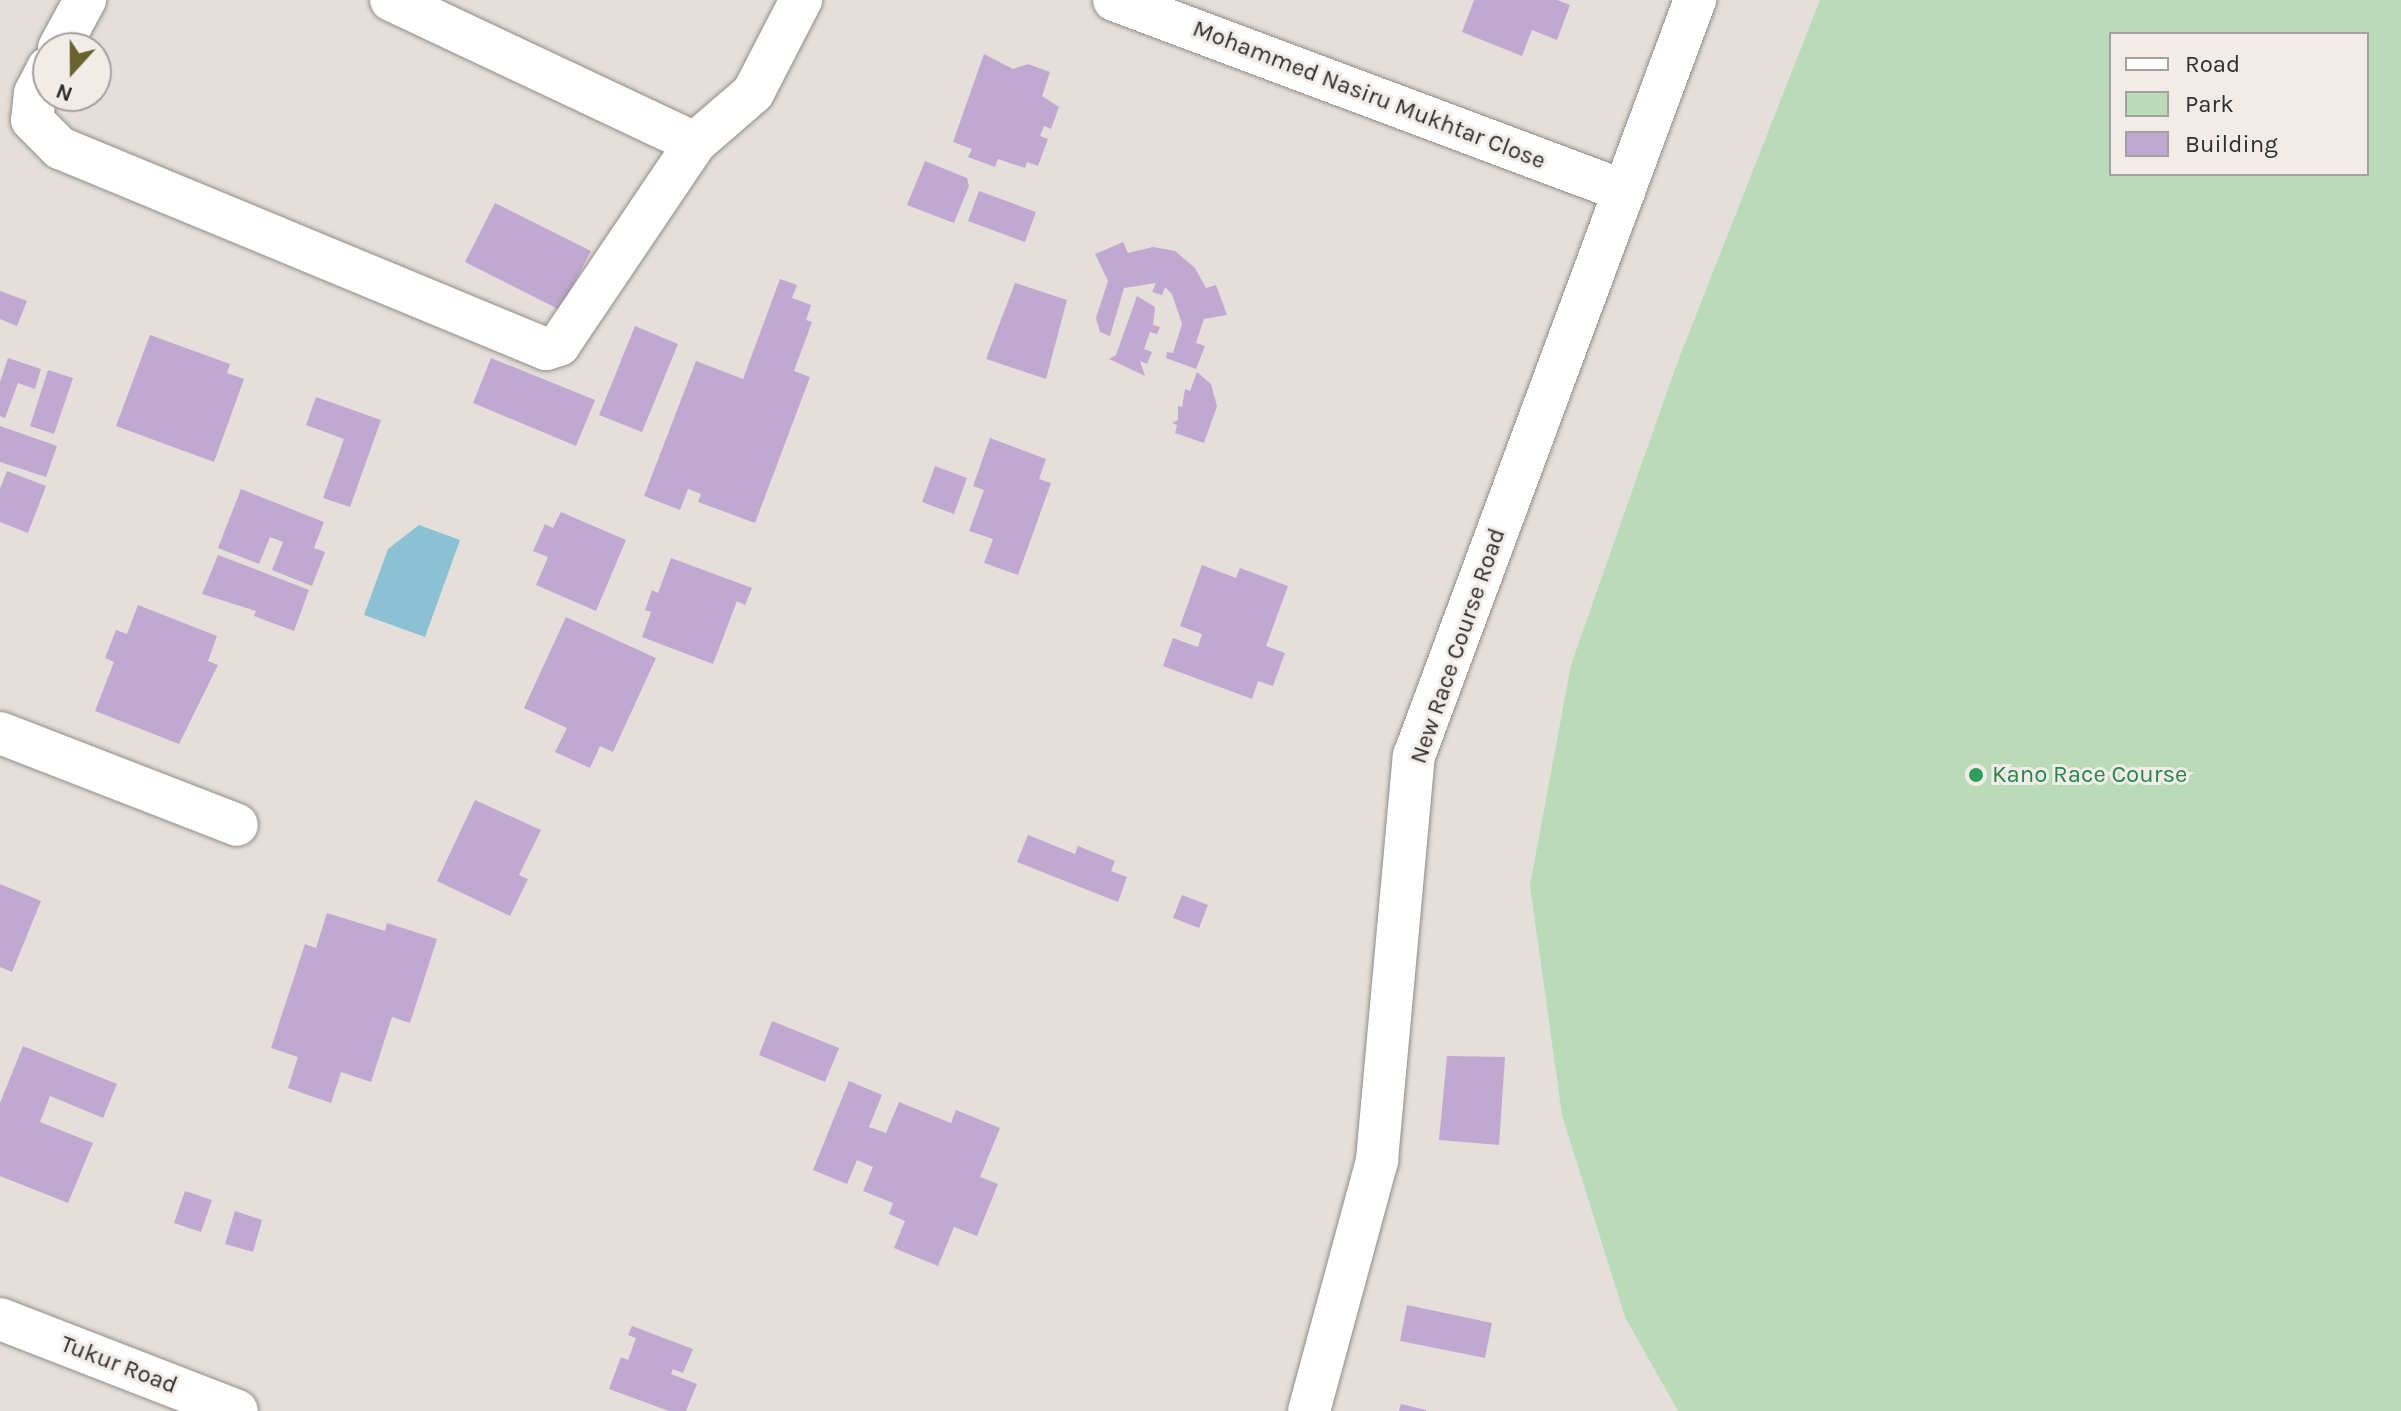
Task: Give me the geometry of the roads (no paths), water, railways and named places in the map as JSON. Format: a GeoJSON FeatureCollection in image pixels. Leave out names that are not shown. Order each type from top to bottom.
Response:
{"type":"FeatureCollection","features":[{"type":"Feature","properties":{"kind":"street"},"geometry":{"type":"LineString","coordinates":[[68,32],[85,0]]}},
{"type":"Feature","properties":{"kind":"street"},"geometry":{"type":"LineString","coordinates":[[391,0],[695,143]]}},
{"type":"Feature","properties":{"kind":"street"},"geometry":{"type":"LineString","coordinates":[[33,112],[32,120],[60,148],[546,349],[559,345],[695,143],[753,93],[801,0]]}},
{"type":"Feature","properties":{"kind":"street","name":"Mohammed Nasiru Mukhtar Close"},"geometry":{"type":"LineString","coordinates":[[1114,0],[1624,191]]}},
{"type":"Feature","properties":{"kind":"street","name":"New Race Course Road"},"geometry":{"type":"LineString","coordinates":[[1309,1411],[1377,1160],[1414,756],[1695,0]]}},
{"type":"Feature","properties":{"kind":"street"},"geometry":{"type":"LineString","coordinates":[[0,733],[237,825]]}},
{"type":"Feature","properties":{"kind":"street","name":"Tukur Road"},"geometry":{"type":"LineString","coordinates":[[3,1330],[179,1400],[237,1411]]}},
{"type":"Feature","properties":{"kind":"water"},"geometry":{"type":"Polygon","coordinates":[[[419,525],[460,540],[425,637],[364,615],[388,549],[419,525]]]}},
{"type":"Feature","properties":{"kind":"place","name":"Kano Race Course"},"geometry":{"type":"Point","coordinates":[1976,775]}}]}
